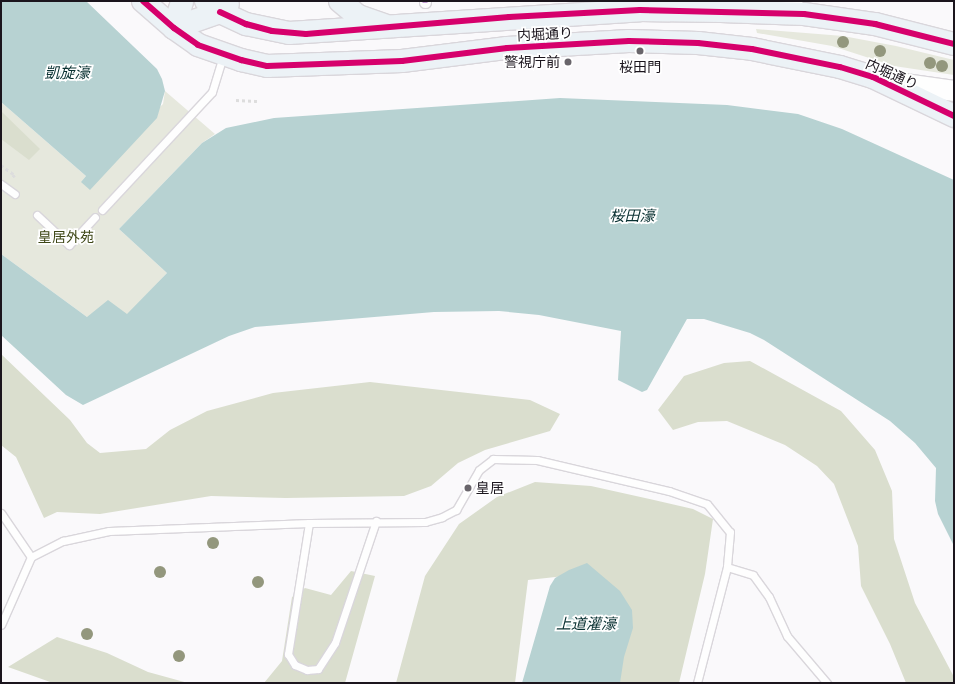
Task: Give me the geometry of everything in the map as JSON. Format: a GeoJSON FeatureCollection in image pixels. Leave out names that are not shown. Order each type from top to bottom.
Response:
{"type":"FeatureCollection","features":[{"type":"Feature","properties":{"kind":"highway","name":"内堀通り"},"geometry":{"type":"LineString","coordinates":[[144,1],[174,28],[198,45],[224,55],[259,64],[291,66],[402,61],[515,48],[629,41],[698,43],[811,59],[873,77],[954,116]]}},
{"type":"Feature","properties":{"kind":"highway"},"geometry":{"type":"LineString","coordinates":[[174,28],[182,1]]}},
{"type":"Feature","properties":{"kind":"highway"},"geometry":{"type":"LineString","coordinates":[[340,1],[358,16],[393,28]]}},
{"type":"Feature","properties":{"kind":"highway","name":"内堀通り"},"geometry":{"type":"LineString","coordinates":[[219,5],[246,24],[272,32],[306,34],[393,28],[509,17],[640,10],[721,11],[811,15],[876,24],[954,44]]}},
{"type":"Feature","properties":{"kind":"highway"},"geometry":{"type":"LineString","coordinates":[[174,28],[219,5]]}},
{"type":"Feature","properties":{"kind":"main road"},"geometry":{"type":"LineString","coordinates":[[721,11],[793,1]]}},
{"type":"Feature","properties":{"kind":"main road"},"geometry":{"type":"LineString","coordinates":[[873,77],[954,91]]}},
{"type":"Feature","properties":{"kind":"lane"},"geometry":{"type":"LineString","coordinates":[[102,210],[212,92],[224,55]]}},
{"type":"Feature","properties":{"kind":"lane"},"geometry":{"type":"LineString","coordinates":[[1,184],[15,194]]}},
{"type":"Feature","properties":{"kind":"lane"},"geometry":{"type":"LineString","coordinates":[[37,215],[69,245],[95,217]]}},
{"type":"Feature","properties":{"kind":"lane"},"geometry":{"type":"LineString","coordinates":[[1,625],[31,556],[62,541],[109,531],[376,521],[425,522],[442,518],[456,510],[479,470],[493,459],[537,460],[669,491],[706,504],[730,532],[727,567],[697,683]]}},
{"type":"Feature","properties":{"kind":"lane"},"geometry":{"type":"LineString","coordinates":[[1,512],[31,556]]}},
{"type":"Feature","properties":{"kind":"lane"},"geometry":{"type":"LineString","coordinates":[[309,523],[288,654],[295,665],[306,670],[318,668],[335,643],[376,521]]}},
{"type":"Feature","properties":{"kind":"lane"},"geometry":{"type":"LineString","coordinates":[[727,567],[753,575],[769,597],[787,636],[828,683]]}},
{"type":"Feature","properties":{"kind":"path"},"geometry":{"type":"LineString","coordinates":[[236,100],[250,103],[257,101]]}},
{"type":"Feature","properties":{"kind":"green space"},"geometry":{"type":"Polygon","coordinates":[[[756,29],[843,36],[896,46],[954,60],[954,75],[894,66],[832,46],[757,33],[756,29]]]}},
{"type":"Feature","properties":{"kind":"green space","name":"皇居外苑"},"geometry":{"type":"Polygon","coordinates":[[[165,91],[215,134],[202,143],[119,229],[167,273],[127,315],[87,317],[1,254],[1,102],[86,176],[81,182],[163,104],[165,91]]]}},
{"type":"Feature","properties":{"kind":"green space"},"geometry":{"type":"Polygon","coordinates":[[[1,111],[40,149],[29,160],[1,139],[1,111]]]}},
{"type":"Feature","properties":{"kind":"green space"},"geometry":{"type":"Polygon","coordinates":[[[1,354],[70,420],[87,443],[100,453],[146,449],[170,430],[207,411],[273,393],[370,382],[530,400],[560,414],[550,431],[485,450],[458,463],[431,486],[404,496],[286,498],[211,496],[100,514],[57,512],[44,518],[16,457],[1,445],[1,354]]]}},
{"type":"Feature","properties":{"kind":"green space"},"geometry":{"type":"Polygon","coordinates":[[[750,361],[841,411],[875,450],[892,491],[894,539],[915,603],[954,677],[954,683],[906,683],[890,644],[861,586],[858,546],[834,484],[817,466],[785,445],[727,421],[698,422],[673,430],[658,410],[684,376],[724,363],[750,361]]]}},
{"type":"Feature","properties":{"kind":"green space"},"geometry":{"type":"Polygon","coordinates":[[[535,482],[591,486],[693,509],[713,519],[705,574],[679,683],[608,683],[574,575],[528,580],[515,683],[396,683],[425,576],[459,524],[497,497],[535,482]]]}},
{"type":"Feature","properties":{"kind":"green space"},"geometry":{"type":"Polygon","coordinates":[[[351,571],[375,576],[345,683],[264,683],[282,661],[292,597],[305,588],[331,595],[351,571]]]}},
{"type":"Feature","properties":{"kind":"green space"},"geometry":{"type":"Polygon","coordinates":[[[57,637],[107,653],[148,672],[188,683],[53,683],[8,667],[57,637]]]}},
{"type":"Feature","properties":{"kind":"water","name":"凱旋濠"},"geometry":{"type":"Polygon","coordinates":[[[1,1],[86,1],[157,69],[162,79],[165,91],[157,118],[90,190],[81,182],[86,176],[1,102],[1,1]]]}},
{"type":"Feature","properties":{"kind":"water","name":"桜田濠"},"geometry":{"type":"Polygon","coordinates":[[[560,98],[727,105],[798,114],[842,129],[954,180],[954,546],[938,514],[935,501],[936,468],[915,443],[890,421],[764,340],[750,333],[704,319],[687,319],[647,390],[642,392],[618,380],[621,331],[539,315],[499,311],[434,312],[255,327],[229,336],[83,405],[66,395],[1,335],[1,254],[87,317],[108,300],[127,314],[167,273],[119,229],[202,143],[226,128],[274,118],[560,98]]]}},
{"type":"Feature","properties":{"kind":"water","name":"上道灌濠"},"geometry":{"type":"Polygon","coordinates":[[[587,563],[620,591],[632,610],[633,628],[624,657],[620,683],[522,683],[550,586],[555,578],[569,570],[587,563]]]}},
{"type":"Feature","properties":{"kind":"cycle path"},"geometry":{"type":"LineString","coordinates":[[143,1],[174,28],[198,45],[241,60],[267,66],[402,61],[507,48],[629,41],[698,43],[752,49],[840,67],[873,77],[954,116]]}},
{"type":"Feature","properties":{"kind":"cycle path"},"geometry":{"type":"LineString","coordinates":[[220,12],[246,24],[272,31],[306,34],[509,17],[640,10],[804,14],[875,24],[954,44]]}},
{"type":"Feature","properties":{"kind":"place","name":"桜田門"},"geometry":{"type":"Point","coordinates":[640,51]}},
{"type":"Feature","properties":{"kind":"place","name":"警視庁前"},"geometry":{"type":"Point","coordinates":[568,62]}},
{"type":"Feature","properties":{"kind":"place","name":"皇居"},"geometry":{"type":"Point","coordinates":[468,488]}}]}
